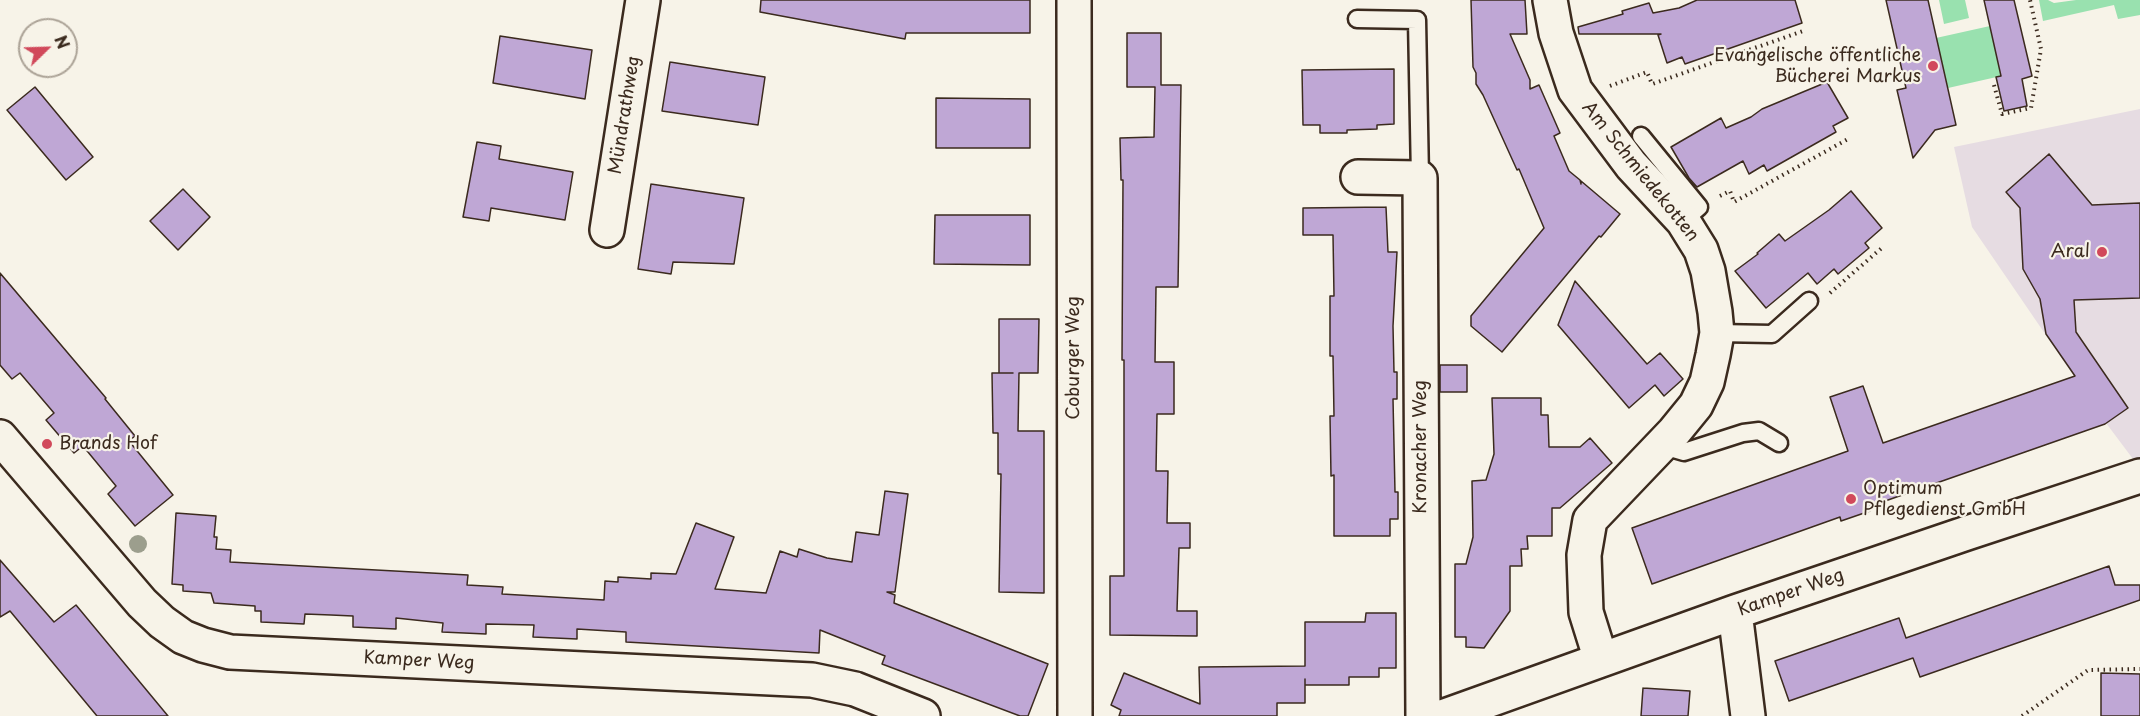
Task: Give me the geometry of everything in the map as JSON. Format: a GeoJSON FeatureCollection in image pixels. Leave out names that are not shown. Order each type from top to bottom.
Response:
{"type":"FeatureCollection","features":[{"type":"Feature","properties":{"kind":"street","name":"Mündrathweg"},"geometry":{"type":"LineString","coordinates":[[607,230],[643,0]]}},
{"type":"Feature","properties":{"kind":"street","name":"Coburger Weg"},"geometry":{"type":"LineString","coordinates":[[1074,0],[1075,716]]}},
{"type":"Feature","properties":{"kind":"street","name":"Am Schmiedekotten"},"geometry":{"type":"LineString","coordinates":[[1550,0],[1556,33],[1566,66],[1580,98],[1631,165],[1691,214],[1708,271],[1717,333],[1707,382],[1696,405],[1674,432],[1590,520],[1584,555],[1586,612],[1601,660]]}},
{"type":"Feature","properties":{"kind":"street"},"geometry":{"type":"LineString","coordinates":[[1358,177],[1420,178]]}},
{"type":"Feature","properties":{"kind":"street","name":"Kronacher Weg"},"geometry":{"type":"LineString","coordinates":[[1420,178],[1423,716]]}},
{"type":"Feature","properties":{"kind":"street","name":"Kamper Weg"},"geometry":{"type":"LineString","coordinates":[[0,437],[142,603],[183,637],[203,645],[230,652],[812,680],[855,689],[923,716]]}},
{"type":"Feature","properties":{"kind":"street","name":"Kamper Weg"},"geometry":{"type":"LineString","coordinates":[[1444,716],[1735,612],[1967,532],[2140,476]]}},
{"type":"Feature","properties":{"kind":"street"},"geometry":{"type":"LineString","coordinates":[[1735,612],[1748,716]]}},
{"type":"Feature","properties":{"kind":"lane","name":"Kronacher Weg"},"geometry":{"type":"LineString","coordinates":[[1357,19],[1417,20],[1420,178]]}},
{"type":"Feature","properties":{"kind":"lane"},"geometry":{"type":"LineString","coordinates":[[1641,136],[1691,214]]}},
{"type":"Feature","properties":{"kind":"lane"},"geometry":{"type":"LineString","coordinates":[[1717,333],[1772,334],[1809,301]]}},
{"type":"Feature","properties":{"kind":"lane"},"geometry":{"type":"LineString","coordinates":[[1660,445],[1684,452],[1743,433],[1759,431],[1779,443]]}},
{"type":"Feature","properties":{"kind":"path"},"geometry":{"type":"LineString","coordinates":[[1994,85],[2002,114],[2031,108],[2041,49],[2030,0]]}},
{"type":"Feature","properties":{"kind":"path"},"geometry":{"type":"LineString","coordinates":[[1580,98],[1647,72],[1652,84],[1803,31]]}},
{"type":"Feature","properties":{"kind":"path"},"geometry":{"type":"LineString","coordinates":[[1691,214],[1730,191],[1734,202],[1848,139]]}},
{"type":"Feature","properties":{"kind":"path"},"geometry":{"type":"LineString","coordinates":[[1809,301],[1819,302],[1884,246]]}},
{"type":"Feature","properties":{"kind":"path"},"geometry":{"type":"LineString","coordinates":[[2022,716],[2088,670],[2140,669]]}},
{"type":"Feature","properties":{"kind":"shaded area"},"geometry":{"type":"Polygon","coordinates":[[[2140,109],[2140,461],[2136,463],[2106,423],[1972,227],[1954,147],[2140,109]]]}},
{"type":"Feature","properties":{"kind":"green space"},"geometry":{"type":"Polygon","coordinates":[[[1939,0],[1965,0],[1969,18],[1944,24],[1939,0]]]}},
{"type":"Feature","properties":{"kind":"green space"},"geometry":{"type":"Polygon","coordinates":[[[2039,0],[2054,3],[2076,0],[2140,0],[2140,15],[2118,19],[2114,5],[2043,21],[2039,0]]]}},
{"type":"Feature","properties":{"kind":"green space"},"geometry":{"type":"Polygon","coordinates":[[[1990,26],[2001,76],[1948,88],[1936,38],[1990,26]]]}},
{"type":"Feature","properties":{"kind":"building"},"geometry":{"type":"Polygon","coordinates":[[[761,0],[1030,0],[1030,33],[906,33],[905,39],[760,12],[761,0]]]}},
{"type":"Feature","properties":{"kind":"building"},"geometry":{"type":"Polygon","coordinates":[[[1471,0],[1525,0],[1527,34],[1510,34],[1530,80],[1530,89],[1539,85],[1560,133],[1554,136],[1569,171],[1580,180],[1581,184],[1581,181],[1620,214],[1502,352],[1471,326],[1471,316],[1544,228],[1519,169],[1517,170],[1476,84],[1476,73],[1473,67],[1471,0]]]}},
{"type":"Feature","properties":{"kind":"building"},"geometry":{"type":"Polygon","coordinates":[[[1697,0],[1795,0],[1802,23],[1685,64],[1682,57],[1667,63],[1658,35],[1661,34],[1579,34],[1578,27],[1623,14],[1622,11],[1649,3],[1653,13],[1679,8],[1697,0]]]}},
{"type":"Feature","properties":{"kind":"building"},"geometry":{"type":"Polygon","coordinates":[[[1886,0],[1928,0],[1956,125],[1935,130],[1913,158],[1897,90],[1906,88],[1886,0]]]}},
{"type":"Feature","properties":{"kind":"building"},"geometry":{"type":"Polygon","coordinates":[[[1984,0],[2014,0],[2032,76],[2022,79],[2027,106],[2004,111],[1996,77],[2001,76],[1984,0]]]}},
{"type":"Feature","properties":{"kind":"building"},"geometry":{"type":"Polygon","coordinates":[[[1127,33],[1161,33],[1161,85],[1181,85],[1178,287],[1156,287],[1155,362],[1174,362],[1174,414],[1157,414],[1156,471],[1168,471],[1167,523],[1190,523],[1190,548],[1179,548],[1177,611],[1197,611],[1197,636],[1110,635],[1110,576],[1124,576],[1123,180],[1121,180],[1120,138],[1154,137],[1155,87],[1127,87],[1127,33]]]}},
{"type":"Feature","properties":{"kind":"building"},"geometry":{"type":"Polygon","coordinates":[[[500,36],[592,50],[585,99],[493,83],[500,36]]]}},
{"type":"Feature","properties":{"kind":"building"},"geometry":{"type":"Polygon","coordinates":[[[670,62],[765,77],[758,125],[662,111],[670,62]]]}},
{"type":"Feature","properties":{"kind":"building"},"geometry":{"type":"Polygon","coordinates":[[[1394,69],[1394,124],[1377,125],[1377,129],[1347,130],[1347,133],[1320,133],[1320,125],[1303,125],[1302,70],[1394,69]]]}},
{"type":"Feature","properties":{"kind":"building"},"geometry":{"type":"Polygon","coordinates":[[[1827,82],[1848,118],[1833,126],[1836,132],[1767,171],[1764,165],[1749,174],[1743,161],[1697,187],[1689,178],[1671,147],[1721,118],[1726,128],[1751,117],[1762,109],[1827,82]]]}},
{"type":"Feature","properties":{"kind":"building"},"geometry":{"type":"Polygon","coordinates":[[[35,87],[93,157],[66,180],[7,110],[35,87]]]}},
{"type":"Feature","properties":{"kind":"building"},"geometry":{"type":"Polygon","coordinates":[[[936,98],[1030,99],[1030,148],[936,148],[936,98]]]}},
{"type":"Feature","properties":{"kind":"building"},"geometry":{"type":"Polygon","coordinates":[[[477,142],[501,146],[499,159],[573,172],[565,220],[491,208],[489,221],[463,217],[477,142]]]}},
{"type":"Feature","properties":{"kind":"building"},"geometry":{"type":"Polygon","coordinates":[[[2049,154],[2092,205],[2140,203],[2140,298],[2074,300],[2076,332],[2128,408],[2105,424],[1868,507],[1870,511],[1841,521],[1840,517],[1652,584],[1632,528],[1848,451],[1830,397],[1863,386],[1883,443],[2075,376],[2046,334],[2040,299],[2023,269],[2020,208],[2006,192],[2049,154]]]}},
{"type":"Feature","properties":{"kind":"building"},"geometry":{"type":"Polygon","coordinates":[[[651,184],[744,198],[734,264],[673,262],[671,274],[638,269],[651,184]]]}},
{"type":"Feature","properties":{"kind":"building"},"geometry":{"type":"Polygon","coordinates":[[[183,189],[210,217],[178,250],[150,221],[183,189]]]}},
{"type":"Feature","properties":{"kind":"building"},"geometry":{"type":"Polygon","coordinates":[[[1851,191],[1882,228],[1865,243],[1869,248],[1838,274],[1834,269],[1817,284],[1808,273],[1766,308],[1735,271],[1779,234],[1785,241],[1829,210],[1851,191]]]}},
{"type":"Feature","properties":{"kind":"building"},"geometry":{"type":"Polygon","coordinates":[[[1386,207],[1388,252],[1397,252],[1393,326],[1397,399],[1393,399],[1395,492],[1398,492],[1398,519],[1390,519],[1390,536],[1334,536],[1334,475],[1331,476],[1330,416],[1334,416],[1333,356],[1330,356],[1330,296],[1334,296],[1333,235],[1303,235],[1303,208],[1386,207]]]}},
{"type":"Feature","properties":{"kind":"building"},"geometry":{"type":"Polygon","coordinates":[[[935,215],[1030,215],[1030,265],[934,264],[935,215]]]}},
{"type":"Feature","properties":{"kind":"building"},"geometry":{"type":"Polygon","coordinates":[[[0,273],[106,398],[135,436],[129,441],[173,495],[135,526],[108,494],[116,486],[83,446],[74,453],[46,420],[54,413],[20,373],[12,379],[0,365],[0,273]]]}},
{"type":"Feature","properties":{"kind":"building"},"geometry":{"type":"Polygon","coordinates":[[[1575,281],[1647,364],[1660,353],[1683,379],[1664,396],[1655,385],[1629,408],[1558,325],[1575,281]]]}},
{"type":"Feature","properties":{"kind":"building"},"geometry":{"type":"Polygon","coordinates":[[[999,319],[1039,319],[1038,373],[1019,373],[1018,431],[1044,431],[1044,593],[999,592],[1001,474],[998,474],[998,433],[993,433],[992,373],[999,373],[999,319]]]}},
{"type":"Feature","properties":{"kind":"building"},"geometry":{"type":"Polygon","coordinates":[[[1440,365],[1467,365],[1467,392],[1440,392],[1440,365]]]}},
{"type":"Feature","properties":{"kind":"building"},"geometry":{"type":"Polygon","coordinates":[[[1492,398],[1541,398],[1541,415],[1548,415],[1549,447],[1580,447],[1590,438],[1612,463],[1560,508],[1552,508],[1552,536],[1527,536],[1528,549],[1521,549],[1522,566],[1510,566],[1510,611],[1484,648],[1466,647],[1466,637],[1455,637],[1455,564],[1466,564],[1473,537],[1472,481],[1486,480],[1494,454],[1492,398]]]}},
{"type":"Feature","properties":{"kind":"building"},"geometry":{"type":"Polygon","coordinates":[[[885,491],[908,494],[895,592],[887,592],[895,595],[894,603],[1048,664],[1028,716],[1020,716],[882,664],[885,656],[820,630],[819,653],[626,642],[626,632],[577,629],[577,639],[533,637],[534,625],[486,624],[486,634],[442,632],[443,623],[396,618],[396,629],[353,627],[353,616],[305,614],[304,624],[261,622],[261,611],[255,611],[255,606],[214,603],[211,593],[183,591],[183,585],[172,584],[176,513],[216,516],[214,537],[217,537],[216,549],[231,550],[230,562],[468,575],[467,585],[503,587],[502,594],[604,600],[605,581],[618,582],[618,577],[651,579],[651,573],[676,574],[696,523],[734,537],[715,589],[766,593],[780,551],[797,557],[799,549],[827,558],[852,562],[856,532],[879,535],[885,491]]]}},
{"type":"Feature","properties":{"kind":"building"},"geometry":{"type":"Polygon","coordinates":[[[0,560],[54,622],[76,605],[168,716],[97,716],[10,611],[0,617],[0,560]]]}},
{"type":"Feature","properties":{"kind":"building"},"geometry":{"type":"Polygon","coordinates":[[[2109,566],[2115,585],[2140,585],[2140,600],[1920,677],[1913,658],[1789,701],[1775,661],[1899,618],[1906,638],[2109,566]]]}},
{"type":"Feature","properties":{"kind":"building"},"geometry":{"type":"Polygon","coordinates":[[[1366,613],[1396,613],[1396,668],[1379,668],[1379,677],[1349,677],[1349,685],[1305,685],[1305,703],[1277,703],[1277,716],[1119,716],[1121,710],[1111,705],[1124,673],[1200,704],[1199,667],[1305,666],[1305,622],[1365,622],[1366,613]]]}},
{"type":"Feature","properties":{"kind":"building"},"geometry":{"type":"Polygon","coordinates":[[[2101,673],[2140,674],[2140,716],[2101,716],[2101,673]]]}},
{"type":"Feature","properties":{"kind":"building"},"geometry":{"type":"Polygon","coordinates":[[[1643,688],[1690,691],[1688,716],[1641,716],[1643,688]]]}},
{"type":"Feature","properties":{"kind":"place","name":"Evangelische öffentliche Bücherei Markus"},"geometry":{"type":"Point","coordinates":[1933,66]}},
{"type":"Feature","properties":{"kind":"place","name":"Aral"},"geometry":{"type":"Point","coordinates":[2102,252]}},
{"type":"Feature","properties":{"kind":"place","name":"Brands Hof"},"geometry":{"type":"Point","coordinates":[47,444]}},
{"type":"Feature","properties":{"kind":"place","name":"Optimum Pflegedienst GmbH"},"geometry":{"type":"Point","coordinates":[1851,499]}}]}
